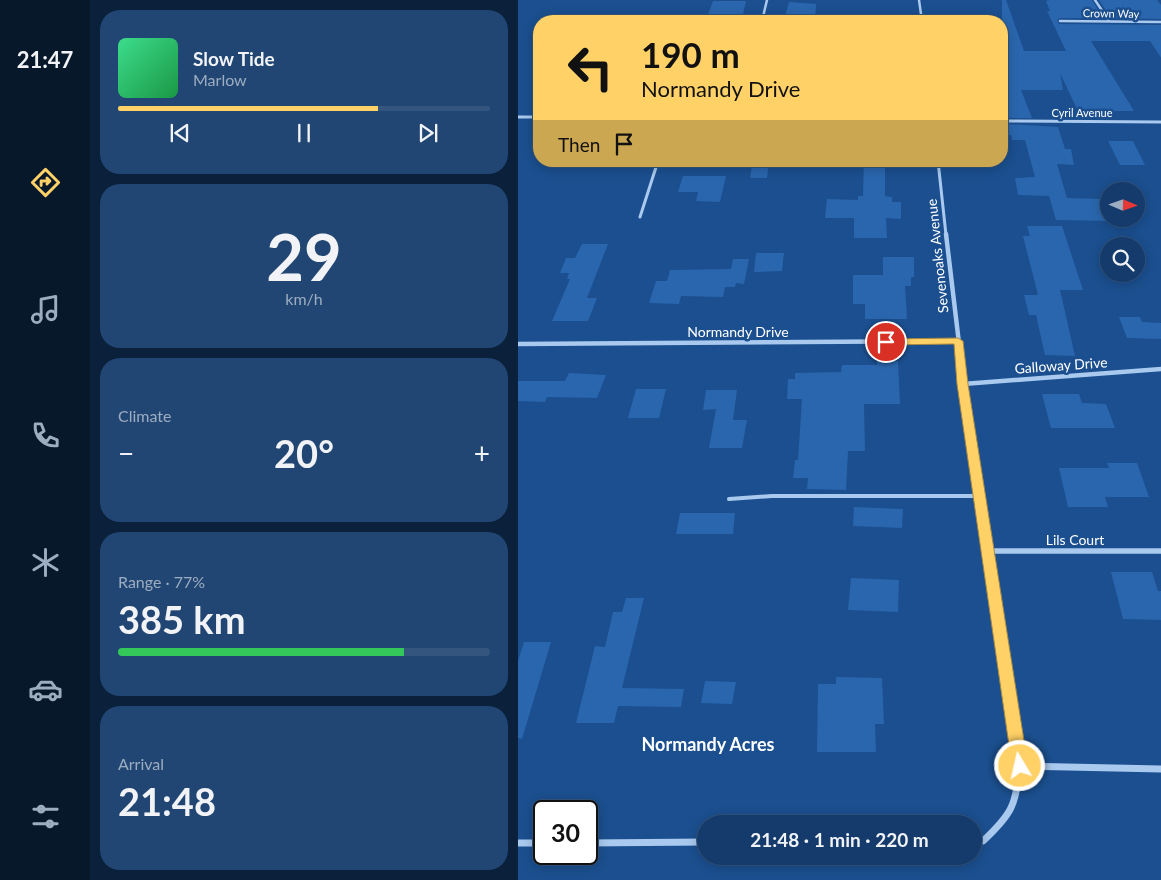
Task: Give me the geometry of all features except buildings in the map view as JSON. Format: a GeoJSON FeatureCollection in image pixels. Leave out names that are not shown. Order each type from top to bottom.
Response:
{"type":"FeatureCollection","features":[{"type":"Feature","properties":{"kind":"street"},"geometry":{"type":"LineString","coordinates":[[763,15],[767,0]]}},
{"type":"Feature","properties":{"kind":"street"},"geometry":{"type":"LineString","coordinates":[[919,0],[921,15]]}},
{"type":"Feature","properties":{"kind":"street"},"geometry":{"type":"LineString","coordinates":[[1095,0],[1108,22]]}},
{"type":"Feature","properties":{"kind":"street","name":"Crown Way"},"geometry":{"type":"LineString","coordinates":[[1060,21],[1162,22]]}},
{"type":"Feature","properties":{"kind":"street"},"geometry":{"type":"LineString","coordinates":[[518,116],[533,117]]}},
{"type":"Feature","properties":{"kind":"street","name":"Cyril Avenue"},"geometry":{"type":"LineString","coordinates":[[1008,121],[1162,122]]}},
{"type":"Feature","properties":{"kind":"street"},"geometry":{"type":"LineString","coordinates":[[640,217],[656,167]]}},
{"type":"Feature","properties":{"kind":"street","name":"Sevenoaks Avenue"},"geometry":{"type":"LineString","coordinates":[[939,167],[963,384],[1020,766],[1016,801],[1006,820],[982,841]]}},
{"type":"Feature","properties":{"kind":"street","name":"Normandy Drive"},"geometry":{"type":"LineString","coordinates":[[518,344],[958,341]]}},
{"type":"Feature","properties":{"kind":"street","name":"Galloway Drive"},"geometry":{"type":"LineString","coordinates":[[963,384],[1162,369]]}},
{"type":"Feature","properties":{"kind":"street","name":"Lils Court"},"geometry":{"type":"LineString","coordinates":[[988,551],[1162,551]]}},
{"type":"Feature","properties":{"kind":"street"},"geometry":{"type":"LineString","coordinates":[[1020,766],[1162,769]]}},
{"type":"Feature","properties":{"kind":"street"},"geometry":{"type":"LineString","coordinates":[[598,843],[697,842]]}},
{"type":"Feature","properties":{"kind":"street"},"geometry":{"type":"LineString","coordinates":[[518,843],[533,843]]}},
{"type":"Feature","properties":{"kind":"lane"},"geometry":{"type":"LineString","coordinates":[[729,499],[772,496],[980,496]]}},
{"type":"Feature","properties":{"kind":"district","name":"Normandy Acres"},"geometry":{"type":"Point","coordinates":[708,744]}},
{"type":"Feature","properties":{"kind":"route"},"geometry":{"type":"LineString","coordinates":[[886,342],[958,341],[1020,766]]}}]}
